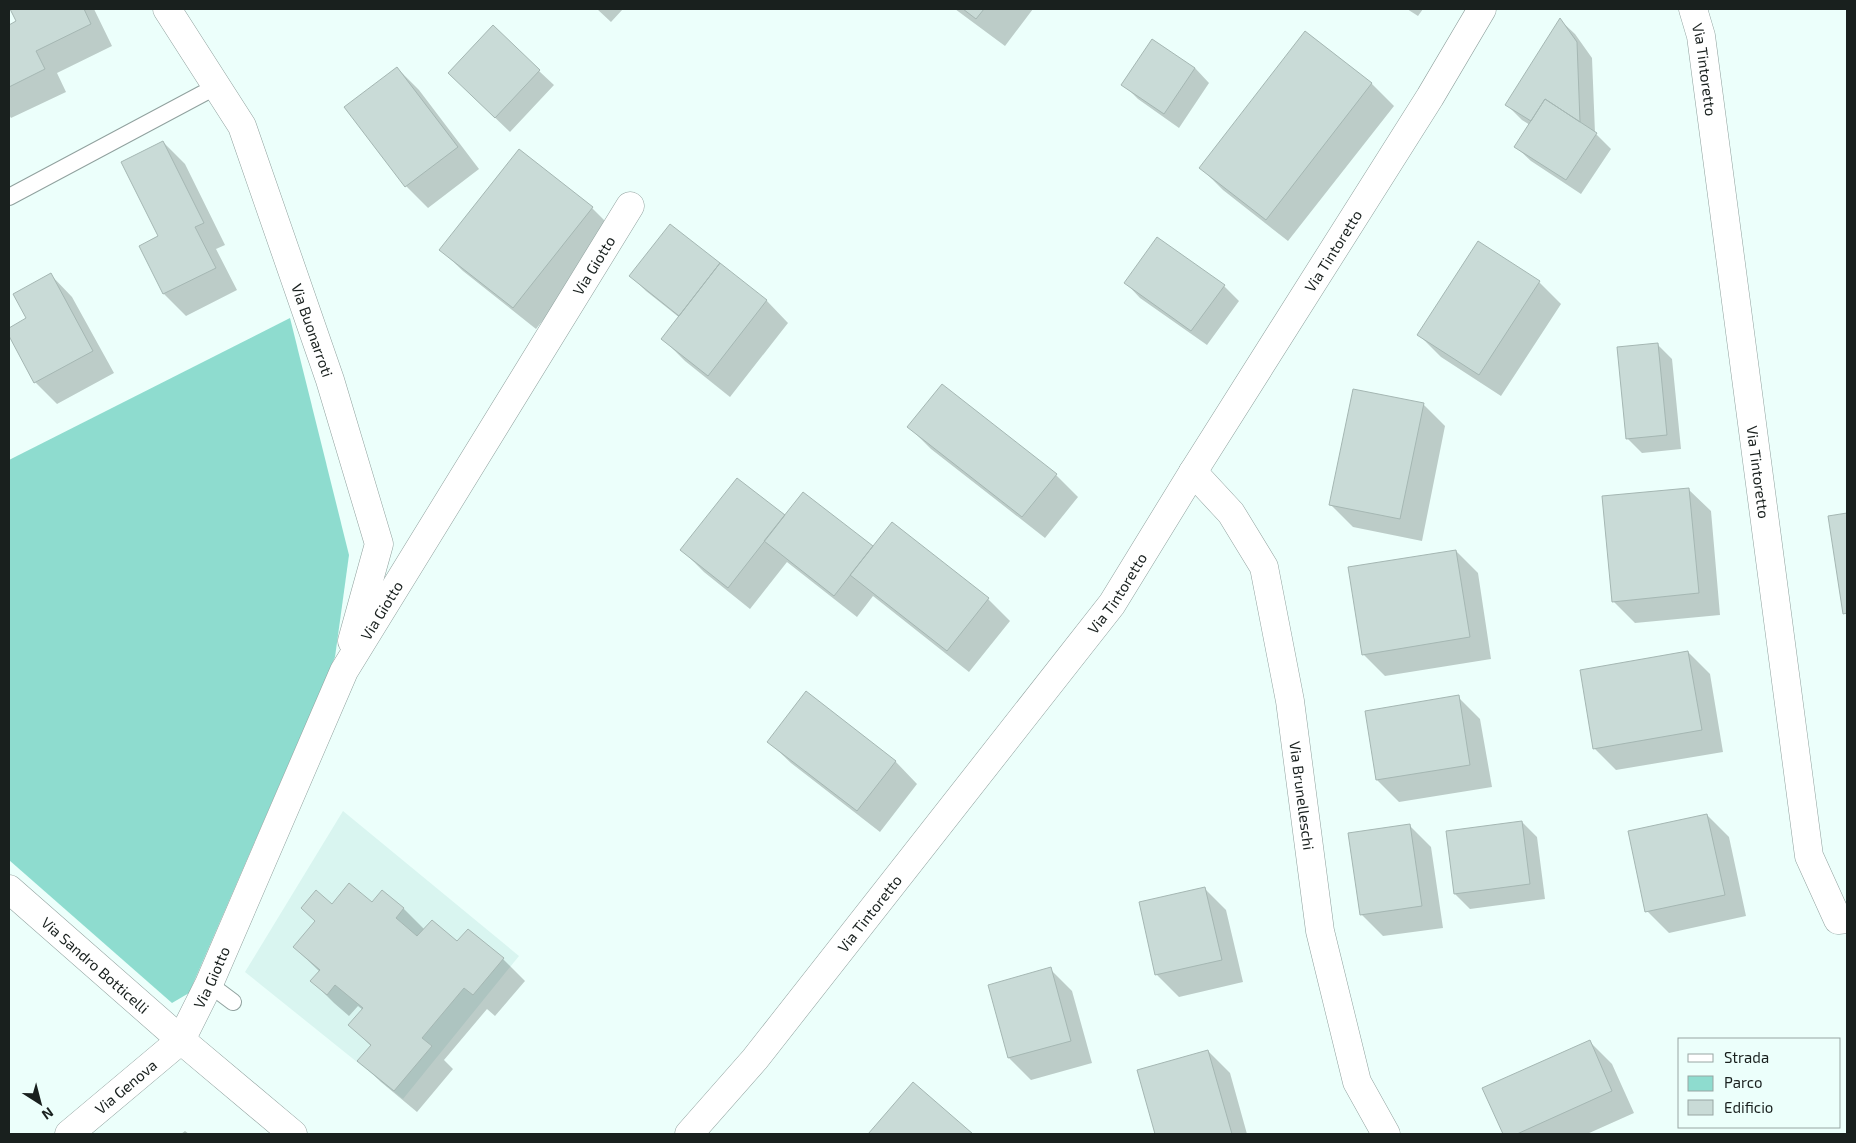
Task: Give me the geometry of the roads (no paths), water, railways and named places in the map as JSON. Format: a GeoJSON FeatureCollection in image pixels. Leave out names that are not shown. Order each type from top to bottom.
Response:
{"type":"FeatureCollection","features":[{"type":"Feature","properties":{"kind":"street","name":"Via Buonarroti"},"geometry":{"type":"LineString","coordinates":[[167,9],[242,126],[330,380],[379,544],[344,671]]}},
{"type":"Feature","properties":{"kind":"street","name":"Via Tintoretto"},"geometry":{"type":"LineString","coordinates":[[689,1134],[761,1052],[1112,604],[1430,96],[1482,9]]}},
{"type":"Feature","properties":{"kind":"street","name":"Via Tintoretto"},"geometry":{"type":"LineString","coordinates":[[1693,9],[1701,36],[1810,856],[1838,920],[1847,919]]}},
{"type":"Feature","properties":{"kind":"street","name":"Via Giotto"},"geometry":{"type":"LineString","coordinates":[[181,1040],[209,984],[344,671],[630,206]]}},
{"type":"Feature","properties":{"kind":"street","name":"Via Brunelleschi"},"geometry":{"type":"LineString","coordinates":[[1193,472],[1232,513],[1264,567],[1290,701],[1320,931],[1357,1082],[1386,1134]]}},
{"type":"Feature","properties":{"kind":"street","name":"Via Sandro Botticelli"},"geometry":{"type":"LineString","coordinates":[[9,889],[181,1040],[293,1134]]}},
{"type":"Feature","properties":{"kind":"street","name":"Via Genova"},"geometry":{"type":"LineString","coordinates":[[69,1134],[181,1040]]}},
{"type":"Feature","properties":{"kind":"lane"},"geometry":{"type":"LineString","coordinates":[[9,197],[217,86]]}},
{"type":"Feature","properties":{"kind":"lane"},"geometry":{"type":"LineString","coordinates":[[209,984],[233,1002]]}}]}
